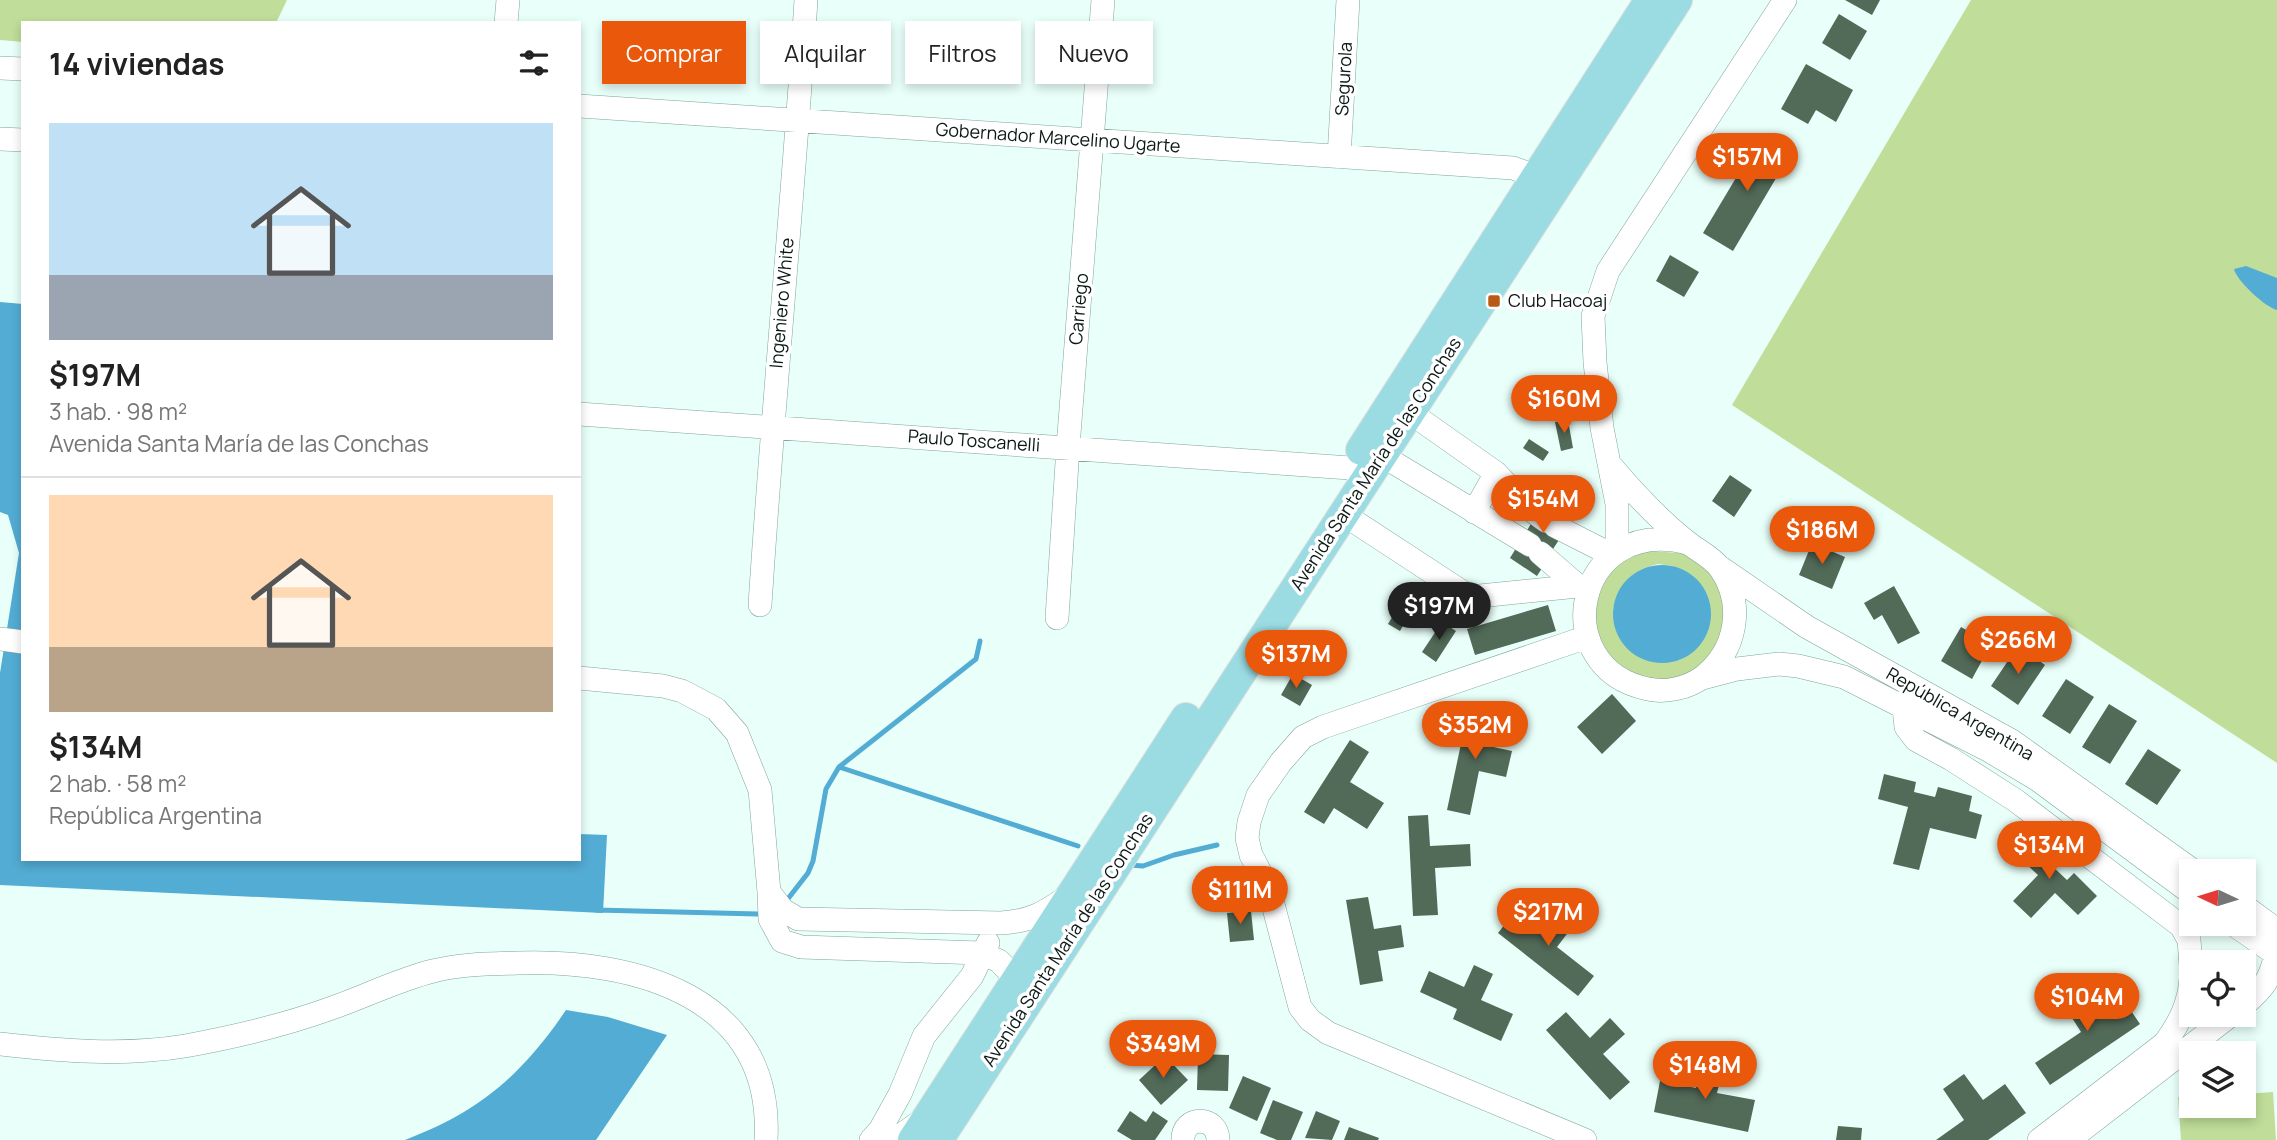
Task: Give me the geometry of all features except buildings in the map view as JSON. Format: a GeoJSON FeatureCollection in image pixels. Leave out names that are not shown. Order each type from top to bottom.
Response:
{"type":"FeatureCollection","features":[{"type":"Feature","properties":{"kind":"main road","name":"Avenida Santa María de las Conchas"},"geometry":{"type":"LineString","coordinates":[[934,1128],[1016,979],[1363,456],[1444,319],[1650,0]]}},
{"type":"Feature","properties":{"kind":"main road","name":"Avenida Santa María de las Conchas"},"geometry":{"type":"LineString","coordinates":[[1396,402],[1677,0]]}},
{"type":"Feature","properties":{"kind":"main road","name":"Avenida Santa María de las Conchas"},"geometry":{"type":"LineString","coordinates":[[913,1140],[934,1128],[1343,514],[1363,456]]}},
{"type":"Feature","properties":{"kind":"street"},"geometry":{"type":"LineString","coordinates":[[506,21],[508,0]]}},
{"type":"Feature","properties":{"kind":"street","name":"Ingeniero White"},"geometry":{"type":"LineString","coordinates":[[760,606],[806,0]]}},
{"type":"Feature","properties":{"kind":"street","name":"Carriego"},"geometry":{"type":"LineString","coordinates":[[1057,618],[1103,0]]}},
{"type":"Feature","properties":{"kind":"street","name":"Segurola"},"geometry":{"type":"LineString","coordinates":[[1339,157],[1348,0]]}},
{"type":"Feature","properties":{"kind":"street"},"geometry":{"type":"LineString","coordinates":[[1614,553],[1617,504],[1602,428],[1595,362],[1593,316],[1598,297],[1608,271],[1785,0]]}},
{"type":"Feature","properties":{"kind":"street"},"geometry":{"type":"LineString","coordinates":[[0,68],[21,69]]}},
{"type":"Feature","properties":{"kind":"street","name":"Gobernador Marcelino Ugarte"},"geometry":{"type":"LineString","coordinates":[[581,106],[1513,168],[1535,176]]}},
{"type":"Feature","properties":{"kind":"street"},"geometry":{"type":"LineString","coordinates":[[0,139],[21,140]]}},
{"type":"Feature","properties":{"kind":"street"},"geometry":{"type":"LineString","coordinates":[[1396,402],[1496,473],[1544,519],[1614,553]]}},
{"type":"Feature","properties":{"kind":"street","name":"Paulo Toscanelli"},"geometry":{"type":"LineString","coordinates":[[581,414],[1068,447],[1363,456]]}},
{"type":"Feature","properties":{"kind":"street"},"geometry":{"type":"LineString","coordinates":[[1343,514],[1470,597],[1582,590],[1614,553],[1633,543],[1651,538],[1688,544],[1705,553],[1719,566],[1730,584],[1735,605],[1735,627],[1728,647],[1717,665],[1700,679],[1679,688],[1656,691],[1633,686],[1613,675],[1597,658],[1587,637],[1582,590],[1528,544],[1474,512],[1363,456]]}},
{"type":"Feature","properties":{"kind":"street"},"geometry":{"type":"LineString","coordinates":[[1610,465],[1635,494],[1688,544]]}},
{"type":"Feature","properties":{"kind":"street"},"geometry":{"type":"LineString","coordinates":[[1474,512],[1496,473]]}},
{"type":"Feature","properties":{"kind":"street"},"geometry":{"type":"LineString","coordinates":[[1528,544],[1544,519]]}},
{"type":"Feature","properties":{"kind":"street","name":"República Argentina"},"geometry":{"type":"LineString","coordinates":[[1719,566],[1807,627],[1915,687],[2179,861]]}},
{"type":"Feature","properties":{"kind":"street"},"geometry":{"type":"LineString","coordinates":[[1585,1140],[1328,1033],[1310,1020],[1300,1007],[1269,889],[1251,855],[1247,838],[1258,795],[1303,737],[1323,727],[1587,637]]}},
{"type":"Feature","properties":{"kind":"street"},"geometry":{"type":"LineString","coordinates":[[0,639],[21,642]]}},
{"type":"Feature","properties":{"kind":"street","name":"República Argentina"},"geometry":{"type":"LineString","coordinates":[[1700,679],[1763,665],[1798,666],[1844,677],[1989,750],[2029,763],[2179,883]]}},
{"type":"Feature","properties":{"kind":"street"},"geometry":{"type":"LineString","coordinates":[[581,678],[663,686],[682,691],[716,709],[737,733],[760,790],[770,919],[782,941],[801,947],[981,953],[999,961],[1016,979]]}},
{"type":"Feature","properties":{"kind":"street"},"geometry":{"type":"LineString","coordinates":[[1915,687],[1904,708],[1906,727],[1916,740],[2015,800],[2181,926],[2189,940],[2190,950]]}},
{"type":"Feature","properties":{"kind":"street"},"geometry":{"type":"LineString","coordinates":[[769,892],[783,910],[797,919],[1001,923],[1024,922],[1045,913],[1072,893]]}},
{"type":"Feature","properties":{"kind":"street"},"geometry":{"type":"LineString","coordinates":[[871,1140],[880,1130],[900,1094],[924,1036],[972,975],[981,953],[1001,923]]}},
{"type":"Feature","properties":{"kind":"street"},"geometry":{"type":"LineString","coordinates":[[2256,923],[2277,930]]}},
{"type":"Feature","properties":{"kind":"street"},"geometry":{"type":"LineString","coordinates":[[2256,932],[2277,954],[2272,974],[2256,994]]}},
{"type":"Feature","properties":{"kind":"street"},"geometry":{"type":"LineString","coordinates":[[0,1044],[94,1051],[182,1046],[278,1026],[433,971],[488,963],[566,962],[638,975],[675,988],[711,1009],[725,1022],[750,1058],[764,1100],[766,1140]]}},
{"type":"Feature","properties":{"kind":"street"},"geometry":{"type":"LineString","coordinates":[[2039,1140],[2165,1043],[2179,1024]]}},
{"type":"Feature","properties":{"kind":"street"},"geometry":{"type":"LineString","coordinates":[[2069,1140],[2215,1027]]}},
{"type":"Feature","properties":{"kind":"street"},"geometry":{"type":"LineString","coordinates":[[1184,1140],[1188,1125],[1203,1120],[1213,1125],[1218,1140]]}},
{"type":"Feature","properties":{"kind":"street"},"geometry":{"type":"LineString","coordinates":[[894,1140],[934,1128]]}},
{"type":"Feature","properties":{"kind":"green space"},"geometry":{"type":"Polygon","coordinates":[[[0,0],[287,0],[277,21],[21,21],[21,42],[0,40],[0,0]]]}},
{"type":"Feature","properties":{"kind":"green space"},"geometry":{"type":"Polygon","coordinates":[[[1971,0],[2277,0],[2277,763],[1732,405],[1971,0]]]}},
{"type":"Feature","properties":{"kind":"green space"},"geometry":{"type":"Polygon","coordinates":[[[1637,550],[1693,554],[1720,581],[1728,619],[1715,655],[1684,678],[1646,680],[1613,662],[1594,628],[1597,590],[1606,573],[1637,550]],[[1658,564],[1634,574],[1623,586],[1613,610],[1679,660],[1696,648],[1708,631],[1672,566],[1658,564]]]}},
{"type":"Feature","properties":{"kind":"green space"},"geometry":{"type":"Polygon","coordinates":[[[2273,1092],[2276,1140],[2181,1140],[2179,1118],[2256,1118],[2256,1093],[2273,1092]]]}},
{"type":"Feature","properties":{"kind":"water"},"geometry":{"type":"Polygon","coordinates":[[[2246,266],[2277,278],[2277,310],[2259,299],[2240,280],[2234,269],[2246,266]]]}},
{"type":"Feature","properties":{"kind":"water"},"geometry":{"type":"Polygon","coordinates":[[[0,302],[21,304],[21,861],[581,861],[581,834],[607,835],[603,913],[0,885],[0,673],[19,553],[8,515],[0,512],[0,302]]]}},
{"type":"Feature","properties":{"kind":"water"},"geometry":{"type":"Polygon","coordinates":[[[1662,565],[1681,569],[1697,579],[1707,595],[1711,614],[1707,633],[1697,649],[1681,659],[1662,663],[1643,659],[1627,649],[1617,633],[1613,614],[1617,595],[1627,579],[1643,569],[1662,565]]]}},
{"type":"Feature","properties":{"kind":"water"},"geometry":{"type":"Polygon","coordinates":[[[566,1010],[608,1017],[667,1035],[596,1140],[405,1140],[455,1117],[497,1089],[533,1054],[566,1010]]]}},
{"type":"Feature","properties":{"kind":"waterway"},"geometry":{"type":"LineString","coordinates":[[980,641],[976,659],[839,767],[1078,846]]}},
{"type":"Feature","properties":{"kind":"waterway"},"geometry":{"type":"LineString","coordinates":[[787,900],[808,873],[813,861],[826,789],[839,767]]}},
{"type":"Feature","properties":{"kind":"waterway"},"geometry":{"type":"LineString","coordinates":[[1130,865],[1143,866],[1174,855],[1217,845]]}},
{"type":"Feature","properties":{"kind":"waterway"},"geometry":{"type":"LineString","coordinates":[[596,910],[758,914]]}},
{"type":"Feature","properties":{"kind":"place","name":"Club Hacoaj"},"geometry":{"type":"Point","coordinates":[1494,301]}}]}
